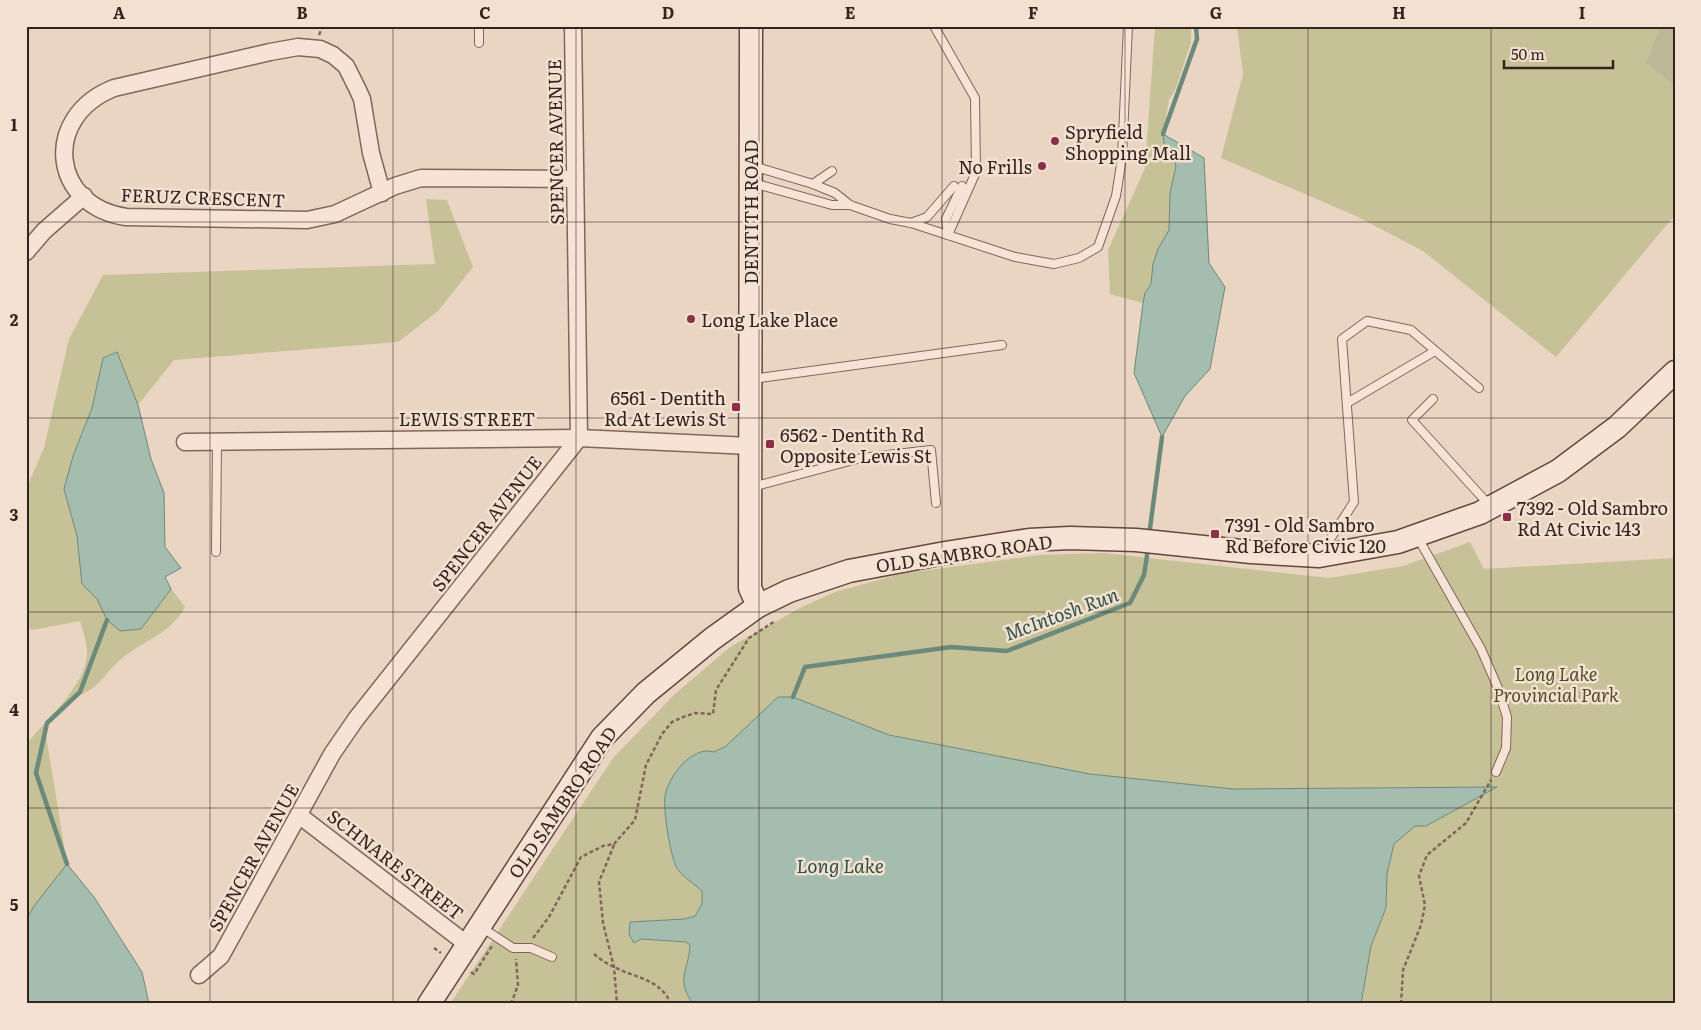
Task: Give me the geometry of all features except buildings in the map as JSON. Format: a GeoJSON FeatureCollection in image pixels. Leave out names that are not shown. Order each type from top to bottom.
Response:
{"type":"FeatureCollection","features":[{"type":"Feature","properties":{"kind":"main road","name":"DENTITH ROAD"},"geometry":{"type":"LineString","coordinates":[[751,26],[750,588],[766,614]]}},
{"type":"Feature","properties":{"kind":"main road","name":"OLD SAMBRO ROAD"},"geometry":{"type":"LineString","coordinates":[[430,1004],[602,738],[646,693],[712,639],[766,614],[815,580],[849,570],[1029,540],[1070,538],[1145,541],[1251,552],[1319,556],[1369,549],[1417,537],[1491,508],[1533,486],[1582,454],[1641,406],[1675,372]]}},
{"type":"Feature","properties":{"kind":"street","name":"SPENCER AVENUE"},"geometry":{"type":"LineString","coordinates":[[199,975],[221,956],[300,816],[332,754],[356,719],[579,438],[573,26]]}},
{"type":"Feature","properties":{"kind":"street","name":"FERUZ CRESCENT"},"geometry":{"type":"LineString","coordinates":[[382,193],[371,153],[362,98],[352,75],[346,66],[333,55],[320,49],[306,46],[270,52],[102,93],[76,114],[65,140],[66,168],[71,180],[84,196],[106,212],[126,217],[293,221],[335,214],[382,193],[395,186],[421,178],[576,179]]}},
{"type":"Feature","properties":{"kind":"street"},"geometry":{"type":"LineString","coordinates":[[26,252],[44,231],[84,196]]}},
{"type":"Feature","properties":{"kind":"street","name":"LEWIS STREET"},"geometry":{"type":"LineString","coordinates":[[185,442],[579,438],[750,446]]}},
{"type":"Feature","properties":{"kind":"street","name":"SCHNARE STREET"},"geometry":{"type":"LineString","coordinates":[[300,816],[474,936]]}},
{"type":"Feature","properties":{"kind":"lane"},"geometry":{"type":"LineString","coordinates":[[479,43],[480,26]]}},
{"type":"Feature","properties":{"kind":"lane"},"geometry":{"type":"LineString","coordinates":[[912,223],[927,217],[976,172],[975,98],[934,26]]}},
{"type":"Feature","properties":{"kind":"lane"},"geometry":{"type":"LineString","coordinates":[[751,174],[813,184],[835,193],[850,204],[890,219],[912,223],[1015,257],[1054,264],[1079,258],[1098,246],[1116,196],[1122,158],[1128,26]]}},
{"type":"Feature","properties":{"kind":"lane"},"geometry":{"type":"LineString","coordinates":[[813,184],[832,171]]}},
{"type":"Feature","properties":{"kind":"lane"},"geometry":{"type":"LineString","coordinates":[[751,174],[832,205],[850,204]]}},
{"type":"Feature","properties":{"kind":"lane"},"geometry":{"type":"LineString","coordinates":[[948,236],[946,219],[962,186]]}},
{"type":"Feature","properties":{"kind":"lane"},"geometry":{"type":"LineString","coordinates":[[1319,556],[1354,502],[1342,340],[1367,321],[1411,330],[1479,388]]}},
{"type":"Feature","properties":{"kind":"lane"},"geometry":{"type":"LineString","coordinates":[[750,379],[1002,345]]}},
{"type":"Feature","properties":{"kind":"lane"},"geometry":{"type":"LineString","coordinates":[[1347,403],[1435,351]]}},
{"type":"Feature","properties":{"kind":"lane"},"geometry":{"type":"LineString","coordinates":[[1433,399],[1412,420],[1491,508]]}},
{"type":"Feature","properties":{"kind":"lane"},"geometry":{"type":"LineString","coordinates":[[216,552],[217,441]]}},
{"type":"Feature","properties":{"kind":"lane"},"geometry":{"type":"LineString","coordinates":[[750,488],[861,458],[930,450],[936,503]]}},
{"type":"Feature","properties":{"kind":"lane"},"geometry":{"type":"LineString","coordinates":[[1417,537],[1456,604],[1495,680],[1507,717],[1506,748],[1496,772]]}},
{"type":"Feature","properties":{"kind":"lane"},"geometry":{"type":"LineString","coordinates":[[474,936],[513,948],[531,948],[552,957]]}},
{"type":"Feature","properties":{"kind":"path"},"geometry":{"type":"LineString","coordinates":[[617,1004],[614,967],[603,923],[599,882],[614,844],[634,820],[646,765],[662,734],[672,722],[683,716],[695,713],[713,714],[716,690],[748,638],[766,614]]}},
{"type":"Feature","properties":{"kind":"path"},"geometry":{"type":"LineString","coordinates":[[1401,1004],[1403,970],[1421,925],[1424,905],[1419,876],[1427,855],[1466,822],[1496,772]]}},
{"type":"Feature","properties":{"kind":"path"},"geometry":{"type":"LineString","coordinates":[[511,1004],[518,985],[516,958],[548,916],[581,857],[603,846],[614,844]]}},
{"type":"Feature","properties":{"kind":"path"},"geometry":{"type":"LineString","coordinates":[[474,936],[495,949]]}},
{"type":"Feature","properties":{"kind":"path"},"geometry":{"type":"LineString","coordinates":[[594,954],[614,967],[640,976],[658,986],[671,1004]]}},
{"type":"Feature","properties":{"kind":"path"},"geometry":{"type":"LineString","coordinates":[[509,955],[516,958]]}},
{"type":"Feature","properties":{"kind":"green space"},"geometry":{"type":"Polygon","coordinates":[[[1155,26],[1191,26],[1191,42],[1176,88],[1169,100],[1163,134],[1164,144],[1169,149],[1176,166],[1170,198],[1169,230],[1158,249],[1153,264],[1151,284],[1145,293],[1143,303],[1110,294],[1108,250],[1145,168],[1155,26]]]}},
{"type":"Feature","properties":{"kind":"green space"},"geometry":{"type":"Polygon","coordinates":[[[1237,26],[1660,26],[1646,63],[1675,86],[1675,215],[1556,357],[1423,251],[1356,216],[1221,158],[1243,74],[1237,26]]]}},
{"type":"Feature","properties":{"kind":"green space"},"geometry":{"type":"Polygon","coordinates":[[[426,199],[447,200],[473,267],[438,311],[398,342],[174,360],[138,405],[117,352],[103,358],[92,408],[64,489],[77,536],[82,584],[97,599],[107,620],[141,629],[171,589],[185,607],[171,625],[128,654],[94,687],[74,696],[45,729],[67,864],[34,906],[26,920],[26,745],[79,680],[84,668],[87,652],[80,621],[32,630],[26,627],[26,489],[44,448],[69,339],[103,275],[435,264],[426,199]]]}},
{"type":"Feature","properties":{"kind":"green space","name":"Long Lake Provincial Park"},"geometry":{"type":"Polygon","coordinates":[[[1470,542],[1484,569],[1675,558],[1675,1004],[1361,1004],[1371,945],[1386,908],[1387,874],[1394,843],[1415,826],[1426,826],[1496,787],[1233,789],[1090,774],[889,735],[793,697],[778,697],[726,746],[714,752],[697,753],[690,758],[676,772],[667,789],[665,796],[666,822],[674,862],[682,874],[702,891],[702,904],[695,916],[684,919],[630,922],[629,934],[634,943],[641,939],[686,942],[690,945],[684,981],[688,996],[693,1004],[450,1004],[613,758],[675,694],[730,647],[800,608],[835,592],[900,574],[1040,555],[1104,553],[1329,578],[1403,566],[1470,542]]]}},
{"type":"Feature","properties":{"kind":"shaded area"},"geometry":{"type":"Polygon","coordinates":[[[1660,26],[1675,26],[1675,86],[1646,63],[1660,26]]]}},
{"type":"Feature","properties":{"kind":"water"},"geometry":{"type":"Polygon","coordinates":[[[1163,134],[1204,158],[1209,263],[1225,287],[1210,369],[1185,396],[1162,437],[1134,373],[1145,293],[1151,284],[1153,264],[1158,249],[1169,230],[1170,193],[1176,166],[1169,149],[1164,144],[1163,134]]]}},
{"type":"Feature","properties":{"kind":"water"},"geometry":{"type":"Polygon","coordinates":[[[117,352],[138,405],[151,459],[164,493],[165,547],[181,568],[165,577],[171,589],[141,629],[120,631],[107,620],[97,599],[82,584],[77,536],[64,489],[73,456],[92,408],[103,358],[117,352]]]}},
{"type":"Feature","properties":{"kind":"water","name":"Long Lake"},"geometry":{"type":"Polygon","coordinates":[[[778,697],[793,697],[889,735],[1090,774],[1233,789],[1497,787],[1426,826],[1415,826],[1394,844],[1387,874],[1386,908],[1371,946],[1361,1004],[693,1004],[685,988],[684,981],[690,945],[686,942],[641,939],[634,943],[629,934],[630,922],[684,919],[695,916],[702,904],[702,891],[682,874],[674,862],[665,811],[667,788],[682,764],[697,753],[714,752],[726,746],[778,697]]]}},
{"type":"Feature","properties":{"kind":"water"},"geometry":{"type":"Polygon","coordinates":[[[67,864],[94,897],[142,972],[149,1004],[27,1004],[26,920],[34,906],[67,864]]]}},
{"type":"Feature","properties":{"kind":"waterway","name":"McIntosh Run"},"geometry":{"type":"LineString","coordinates":[[1163,134],[1197,39],[1196,26]]}},
{"type":"Feature","properties":{"kind":"waterway","name":"McIntosh Run"},"geometry":{"type":"LineString","coordinates":[[1149,536],[1162,437]]}},
{"type":"Feature","properties":{"kind":"waterway","name":"McIntosh Run"},"geometry":{"type":"LineString","coordinates":[[793,697],[805,667],[951,647],[1007,651],[1130,603],[1144,575],[1148,549]]}},
{"type":"Feature","properties":{"kind":"waterway"},"geometry":{"type":"LineString","coordinates":[[67,864],[36,773],[47,723],[80,692],[107,620]]}},
{"type":"Feature","properties":{"kind":"place","name":"Spryfield Shopping Mall"},"geometry":{"type":"Point","coordinates":[1055,141]}},
{"type":"Feature","properties":{"kind":"place","name":"No Frills"},"geometry":{"type":"Point","coordinates":[1042,166]}},
{"type":"Feature","properties":{"kind":"place","name":"Long Lake Place"},"geometry":{"type":"Point","coordinates":[691,319]}},
{"type":"Feature","properties":{"kind":"place","name":"6561 - Dentith Rd At Lewis St"},"geometry":{"type":"Point","coordinates":[736,407]}},
{"type":"Feature","properties":{"kind":"place","name":"6562 - Dentith Rd Opposite Lewis St"},"geometry":{"type":"Point","coordinates":[770,444]}},
{"type":"Feature","properties":{"kind":"place","name":"7392 - Old Sambro Rd At Civic 143"},"geometry":{"type":"Point","coordinates":[1507,517]}},
{"type":"Feature","properties":{"kind":"place","name":"7391 - Old Sambro Rd Before Civic 120"},"geometry":{"type":"Point","coordinates":[1215,534]}}]}
